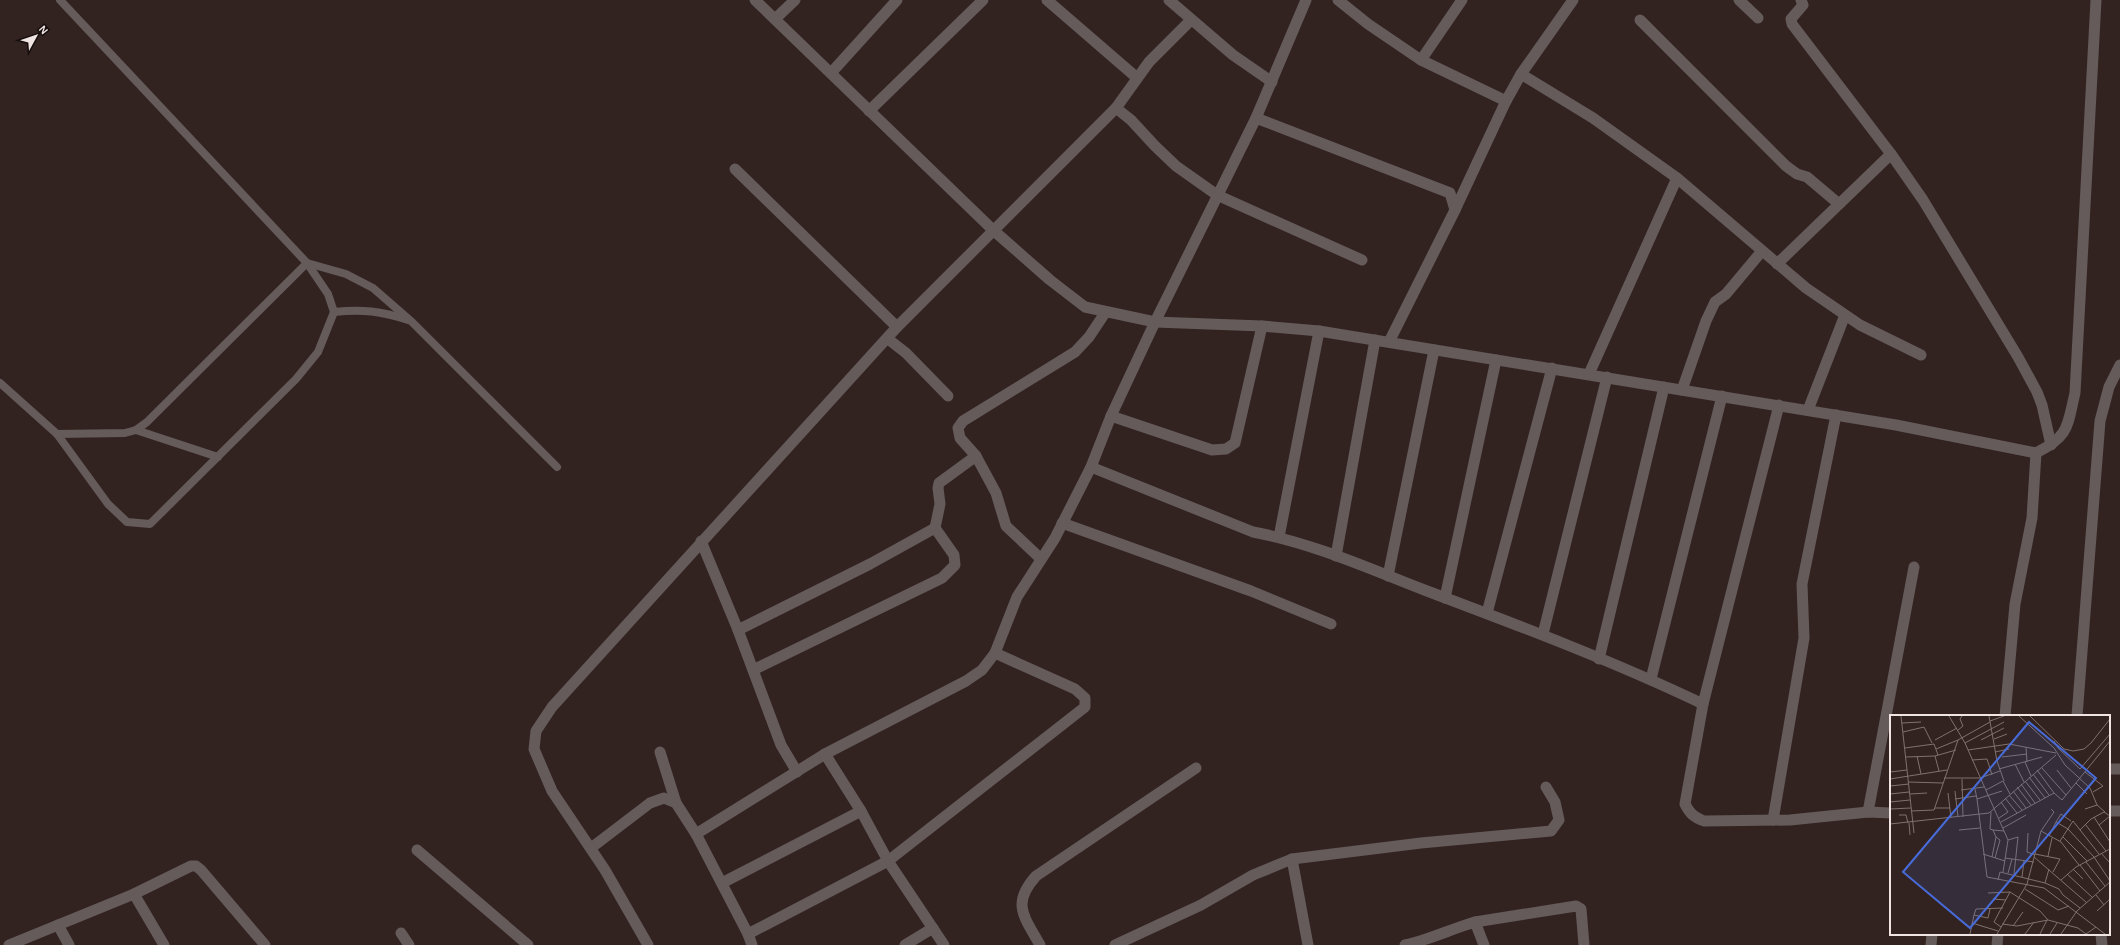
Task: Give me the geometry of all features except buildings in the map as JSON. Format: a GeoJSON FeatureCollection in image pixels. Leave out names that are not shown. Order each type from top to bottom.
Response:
{"type":"FeatureCollection","features":[{"type":"Feature","properties":{"kind":"street"},"geometry":{"type":"LineString","coordinates":[[755,0],[993,230],[1085,307],[1155,322],[1262,326],[1319,331],[1896,424],[2036,453],[2051,445],[2067,430],[2075,393],[2096,0]]}},
{"type":"Feature","properties":{"kind":"street"},"geometry":{"type":"LineString","coordinates":[[775,19],[795,0]]}},
{"type":"Feature","properties":{"kind":"street"},"geometry":{"type":"LineString","coordinates":[[831,73],[897,0]]}},
{"type":"Feature","properties":{"kind":"street"},"geometry":{"type":"LineString","coordinates":[[869,111],[983,0]]}},
{"type":"Feature","properties":{"kind":"street"},"geometry":{"type":"LineString","coordinates":[[1047,0],[1136,77]]}},
{"type":"Feature","properties":{"kind":"street"},"geometry":{"type":"LineString","coordinates":[[1169,0],[1233,55],[1272,82]]}},
{"type":"Feature","properties":{"kind":"street"},"geometry":{"type":"LineString","coordinates":[[696,834],[825,754],[966,681],[982,670],[995,653],[1017,597],[1062,523],[1091,467],[1111,416],[1155,322],[1256,118],[1306,0]]}},
{"type":"Feature","properties":{"kind":"street"},"geometry":{"type":"LineString","coordinates":[[1338,0],[1368,24],[1420,60],[1506,101]]}},
{"type":"Feature","properties":{"kind":"street"},"geometry":{"type":"LineString","coordinates":[[1420,60],[1462,0]]}},
{"type":"Feature","properties":{"kind":"street"},"geometry":{"type":"LineString","coordinates":[[1389,342],[1455,210],[1506,101],[1521,74],[1573,0]]}},
{"type":"Feature","properties":{"kind":"street"},"geometry":{"type":"LineString","coordinates":[[1739,0],[1758,18]]}},
{"type":"Feature","properties":{"kind":"street"},"geometry":{"type":"LineString","coordinates":[[1801,0],[1802,5],[1791,19],[1792,24],[1891,154],[1923,200],[2018,357],[2042,405],[2051,445]]}},
{"type":"Feature","properties":{"kind":"street"},"geometry":{"type":"LineString","coordinates":[[648,945],[591,848],[552,791],[534,749],[536,731],[552,707],[701,541],[888,339],[897,327],[1116,108],[1136,77],[1191,20]]}},
{"type":"Feature","properties":{"kind":"street"},"geometry":{"type":"LineString","coordinates":[[1640,20],[1786,166],[1797,174],[1807,177],[1839,204]]}},
{"type":"Feature","properties":{"kind":"street"},"geometry":{"type":"LineString","coordinates":[[1521,74],[1593,118],[1677,178],[1806,288],[1876,334],[1921,355]]}},
{"type":"Feature","properties":{"kind":"street"},"geometry":{"type":"LineString","coordinates":[[1116,108],[1131,120],[1176,166],[1217,195],[1362,260]]}},
{"type":"Feature","properties":{"kind":"street"},"geometry":{"type":"LineString","coordinates":[[1256,118],[1450,193],[1455,210]]}},
{"type":"Feature","properties":{"kind":"street"},"geometry":{"type":"LineString","coordinates":[[1777,264],[1891,154]]}},
{"type":"Feature","properties":{"kind":"street"},"geometry":{"type":"LineString","coordinates":[[735,169],[897,327]]}},
{"type":"Feature","properties":{"kind":"street"},"geometry":{"type":"LineString","coordinates":[[1589,374],[1677,178]]}},
{"type":"Feature","properties":{"kind":"street"},"geometry":{"type":"LineString","coordinates":[[1682,390],[1706,321],[1715,302],[1726,294],[1762,252]]}},
{"type":"Feature","properties":{"kind":"street"},"geometry":{"type":"LineString","coordinates":[[1041,559],[1006,526],[996,494],[976,456],[960,438],[958,428],[963,421],[1075,352],[1089,337],[1106,312]]}},
{"type":"Feature","properties":{"kind":"street"},"geometry":{"type":"LineString","coordinates":[[1808,410],[1845,314]]}},
{"type":"Feature","properties":{"kind":"street"},"geometry":{"type":"LineString","coordinates":[[1111,416],[1196,446],[1212,450],[1226,449],[1235,443],[1262,326]]}},
{"type":"Feature","properties":{"kind":"street"},"geometry":{"type":"LineString","coordinates":[[1279,537],[1319,331]]}},
{"type":"Feature","properties":{"kind":"street"},"geometry":{"type":"LineString","coordinates":[[888,339],[906,353],[948,396]]}},
{"type":"Feature","properties":{"kind":"street"},"geometry":{"type":"LineString","coordinates":[[1336,556],[1375,340]]}},
{"type":"Feature","properties":{"kind":"street"},"geometry":{"type":"LineString","coordinates":[[1388,576],[1434,350]]}},
{"type":"Feature","properties":{"kind":"street"},"geometry":{"type":"LineString","coordinates":[[1445,598],[1496,360]]}},
{"type":"Feature","properties":{"kind":"street"},"geometry":{"type":"LineString","coordinates":[[2077,715],[2100,422],[2109,387],[2120,365]]}},
{"type":"Feature","properties":{"kind":"street"},"geometry":{"type":"LineString","coordinates":[[1487,613],[1552,368]]}},
{"type":"Feature","properties":{"kind":"street"},"geometry":{"type":"LineString","coordinates":[[1543,634],[1607,377]]}},
{"type":"Feature","properties":{"kind":"street"},"geometry":{"type":"LineString","coordinates":[[1599,659],[1664,387]]}},
{"type":"Feature","properties":{"kind":"street"},"geometry":{"type":"LineString","coordinates":[[1651,679],[1722,396]]}},
{"type":"Feature","properties":{"kind":"street"},"geometry":{"type":"LineString","coordinates":[[1780,406],[1703,704],[1686,790],[1685,804],[1689,812],[1695,817],[1704,821],[1773,820],[1868,812],[1890,813]]}},
{"type":"Feature","properties":{"kind":"street"},"geometry":{"type":"LineString","coordinates":[[1773,820],[1804,638],[1802,584],[1836,414]]}},
{"type":"Feature","properties":{"kind":"street"},"geometry":{"type":"LineString","coordinates":[[2006,715],[2015,604],[2032,518],[2036,453]]}},
{"type":"Feature","properties":{"kind":"street"},"geometry":{"type":"LineString","coordinates":[[753,670],[942,578],[955,565],[954,555],[935,528],[940,504],[938,488],[939,483],[976,456]]}},
{"type":"Feature","properties":{"kind":"street"},"geometry":{"type":"LineString","coordinates":[[1091,467],[1253,532],[1279,537],[1336,556],[1543,634],[1599,659],[1651,679],[1703,704]]}},
{"type":"Feature","properties":{"kind":"street"},"geometry":{"type":"LineString","coordinates":[[1062,523],[1251,591],[1331,624]]}},
{"type":"Feature","properties":{"kind":"street"},"geometry":{"type":"LineString","coordinates":[[738,630],[870,564],[935,528]]}},
{"type":"Feature","properties":{"kind":"street"},"geometry":{"type":"LineString","coordinates":[[701,541],[738,630],[781,745],[797,772]]}},
{"type":"Feature","properties":{"kind":"street"},"geometry":{"type":"LineString","coordinates":[[1868,812],[1914,567]]}},
{"type":"Feature","properties":{"kind":"street"},"geometry":{"type":"LineString","coordinates":[[660,752],[676,802],[696,834],[750,940],[888,861],[1085,708],[1085,698],[1075,689],[995,653]]}},
{"type":"Feature","properties":{"kind":"street"},"geometry":{"type":"LineString","coordinates":[[825,754],[861,811],[888,861],[944,945]]}},
{"type":"Feature","properties":{"kind":"street"},"geometry":{"type":"LineString","coordinates":[[1040,945],[1023,914],[1021,899],[1025,889],[1036,876],[1196,768]]}},
{"type":"Feature","properties":{"kind":"street"},"geometry":{"type":"LineString","coordinates":[[1115,945],[1201,905],[1253,875],[1292,859],[1421,842],[1550,832],[1559,820],[1555,802],[1546,787]]}},
{"type":"Feature","properties":{"kind":"street"},"geometry":{"type":"LineString","coordinates":[[591,848],[650,803],[664,798],[676,802]]}},
{"type":"Feature","properties":{"kind":"street"},"geometry":{"type":"LineString","coordinates":[[722,883],[861,811]]}},
{"type":"Feature","properties":{"kind":"street"},"geometry":{"type":"LineString","coordinates":[[417,850],[528,945]]}},
{"type":"Feature","properties":{"kind":"street"},"geometry":{"type":"LineString","coordinates":[[1292,859],[1308,945]]}},
{"type":"Feature","properties":{"kind":"street"},"geometry":{"type":"LineString","coordinates":[[9,945],[134,894],[179,870],[196,866],[265,945]]}},
{"type":"Feature","properties":{"kind":"street"},"geometry":{"type":"LineString","coordinates":[[134,894],[164,945]]}},
{"type":"Feature","properties":{"kind":"street"},"geometry":{"type":"LineString","coordinates":[[1405,945],[1426,940],[1443,932],[1475,922],[1576,906],[1581,910],[1584,945]]}},
{"type":"Feature","properties":{"kind":"street"},"geometry":{"type":"LineString","coordinates":[[1475,922],[1484,945]]}},
{"type":"Feature","properties":{"kind":"street"},"geometry":{"type":"LineString","coordinates":[[58,925],[69,945]]}},
{"type":"Feature","properties":{"kind":"street"},"geometry":{"type":"LineString","coordinates":[[905,945],[933,928]]}},
{"type":"Feature","properties":{"kind":"street"},"geometry":{"type":"LineString","coordinates":[[401,933],[409,945]]}},
{"type":"Feature","properties":{"kind":"street"},"geometry":{"type":"LineString","coordinates":[[1931,945],[1932,935]]}},
{"type":"Feature","properties":{"kind":"street"},"geometry":{"type":"LineString","coordinates":[[1997,945],[1998,935]]}},
{"type":"Feature","properties":{"kind":"street"},"geometry":{"type":"LineString","coordinates":[[2101,935],[2102,945]]}},
{"type":"Feature","properties":{"kind":"lane"},"geometry":{"type":"LineString","coordinates":[[0,383],[57,434],[108,504],[127,522],[150,524],[296,379],[318,352],[334,312],[328,294],[307,263],[60,0]]}},
{"type":"Feature","properties":{"kind":"lane"},"geometry":{"type":"LineString","coordinates":[[307,263],[346,274],[373,288],[412,322],[557,467]]}},
{"type":"Feature","properties":{"kind":"lane"},"geometry":{"type":"LineString","coordinates":[[57,434],[125,433],[136,430],[153,416],[307,263]]}},
{"type":"Feature","properties":{"kind":"lane"},"geometry":{"type":"LineString","coordinates":[[334,312],[359,310],[387,313],[412,322]]}},
{"type":"Feature","properties":{"kind":"lane"},"geometry":{"type":"LineString","coordinates":[[136,430],[218,457]]}}]}
